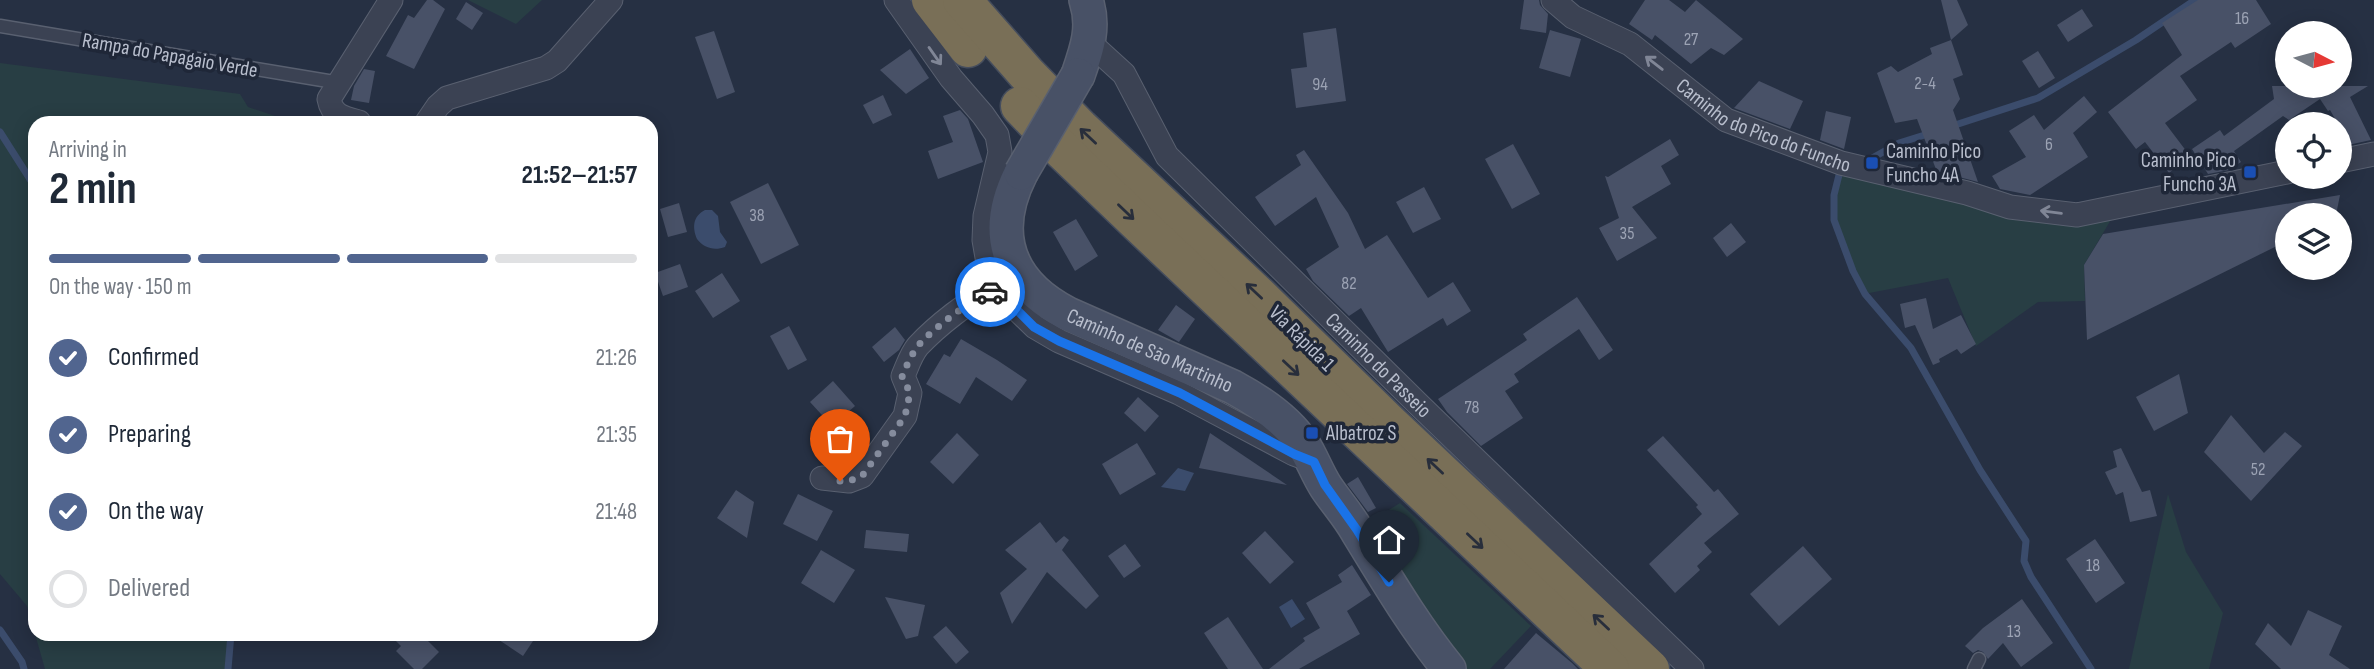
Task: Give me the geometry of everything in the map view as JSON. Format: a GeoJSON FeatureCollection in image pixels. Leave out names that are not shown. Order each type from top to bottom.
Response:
{"type":"FeatureCollection","features":[{"type":"Feature","properties":{"kind":"highway","name":"Via Rápida 1"},"geometry":{"type":"LineString","coordinates":[[931,0],[954,32],[1064,152],[1610,669]]}},
{"type":"Feature","properties":{"kind":"highway","name":"Via Rápida 1"},"geometry":{"type":"LineString","coordinates":[[962,0],[1026,73],[1080,128],[1650,669]]}},
{"type":"Feature","properties":{"kind":"street"},"geometry":{"type":"LineString","coordinates":[[340,116],[330,109],[329,99],[391,0]]}},
{"type":"Feature","properties":{"kind":"street"},"geometry":{"type":"LineString","coordinates":[[431,116],[447,98],[545,68],[557,61],[611,0]]}},
{"type":"Feature","properties":{"kind":"street"},"geometry":{"type":"LineString","coordinates":[[896,0],[951,78],[983,114],[997,135],[1000,152],[985,216],[984,240],[993,292]]}},
{"type":"Feature","properties":{"kind":"street","name":"Caminho de São Martinho"},"geometry":{"type":"LineString","coordinates":[[1086,0],[1091,22],[1090,43],[1078,75],[1011,192],[1006,229],[1014,265],[1032,290],[1045,302],[1233,387],[1256,399],[1291,429],[1314,462],[1325,485],[1449,669]]}},
{"type":"Feature","properties":{"kind":"street","name":"Caminho do Pico do Funcho"},"geometry":{"type":"LineString","coordinates":[[1553,0],[1573,17],[1630,44],[1726,120],[1841,163],[1967,193],[2010,207],[2077,215],[2275,174]]}},
{"type":"Feature","properties":{"kind":"street","name":"Caminho do Passeio"},"geometry":{"type":"LineString","coordinates":[[1090,43],[1124,74],[1167,156],[1692,669]]}},
{"type":"Feature","properties":{"kind":"street"},"geometry":{"type":"LineString","coordinates":[[2352,159],[2374,154]]}},
{"type":"Feature","properties":{"kind":"street"},"geometry":{"type":"LineString","coordinates":[[822,478],[849,481],[862,476],[905,416],[910,393],[902,376],[916,348],[962,308],[985,293],[993,292],[1004,297],[1034,327],[1059,341],[1180,393],[1314,462]]}},
{"type":"Feature","properties":{"kind":"lane","name":"Rampa do Papagaio Verde"},"geometry":{"type":"LineString","coordinates":[[0,26],[340,83]]}},
{"type":"Feature","properties":{"kind":"green space"},"geometry":{"type":"Polygon","coordinates":[[[468,0],[542,0],[516,24],[468,0]]]}},
{"type":"Feature","properties":{"kind":"green space"},"geometry":{"type":"Polygon","coordinates":[[[0,63],[240,94],[248,107],[275,116],[28,116],[28,609],[0,574],[0,63]]]}},
{"type":"Feature","properties":{"kind":"green space"},"geometry":{"type":"Polygon","coordinates":[[[1841,163],[1967,193],[2118,208],[2084,265],[2085,301],[2038,302],[1976,346],[1948,278],[1864,294],[1846,259],[1833,221],[1832,195],[1841,163]]]}},
{"type":"Feature","properties":{"kind":"green space"},"geometry":{"type":"Polygon","coordinates":[[[2168,494],[2186,552],[2223,613],[2209,669],[2129,669],[2168,494]]]}},
{"type":"Feature","properties":{"kind":"green space"},"geometry":{"type":"Polygon","coordinates":[[[1400,503],[1531,626],[1490,669],[1449,669],[1357,530],[1400,503]]]}},
{"type":"Feature","properties":{"kind":"green space"},"geometry":{"type":"Polygon","coordinates":[[[37,641],[232,641],[225,669],[45,669],[37,641]]]}},
{"type":"Feature","properties":{"kind":"water"},"geometry":{"type":"Polygon","coordinates":[[[705,210],[712,210],[718,216],[720,232],[727,242],[725,247],[709,248],[697,239],[695,222],[698,215],[705,210]]]}},
{"type":"Feature","properties":{"kind":"water"},"geometry":{"type":"Polygon","coordinates":[[[1178,468],[1194,473],[1185,491],[1161,487],[1178,468]]]}},
{"type":"Feature","properties":{"kind":"water"},"geometry":{"type":"Polygon","coordinates":[[[1292,599],[1305,619],[1291,628],[1279,607],[1292,599]]]}},
{"type":"Feature","properties":{"kind":"building"},"geometry":{"type":"Polygon","coordinates":[[[427,0],[433,0],[445,9],[414,69],[386,56],[408,15],[414,18],[427,0]]]}},
{"type":"Feature","properties":{"kind":"building"},"geometry":{"type":"Polygon","coordinates":[[[1524,0],[1539,0],[1548,14],[1546,33],[1520,29],[1524,0]]]}},
{"type":"Feature","properties":{"kind":"building"},"geometry":{"type":"Polygon","coordinates":[[[1645,0],[1669,0],[1685,12],[1696,0],[1743,39],[1724,55],[1711,48],[1691,64],[1655,35],[1652,40],[1629,24],[1645,0]]]}},
{"type":"Feature","properties":{"kind":"building"},"geometry":{"type":"Polygon","coordinates":[[[1941,0],[1957,0],[1968,25],[1951,40],[1941,0]]]}},
{"type":"Feature","properties":{"kind":"building"},"geometry":{"type":"Polygon","coordinates":[[[2198,0],[2256,0],[2271,24],[2235,48],[2231,42],[2180,76],[2197,100],[2165,123],[2190,156],[2169,173],[2145,142],[2136,149],[2108,112],[2182,55],[2162,23],[2198,0]]]}},
{"type":"Feature","properties":{"kind":"building"},"geometry":{"type":"Polygon","coordinates":[[[466,2],[483,13],[472,30],[456,19],[466,2]]]}},
{"type":"Feature","properties":{"kind":"building"},"geometry":{"type":"Polygon","coordinates":[[[2082,9],[2093,26],[2068,42],[2057,25],[2082,9]]]}},
{"type":"Feature","properties":{"kind":"building"},"geometry":{"type":"Polygon","coordinates":[[[1336,28],[1346,101],[1296,108],[1291,69],[1307,67],[1303,33],[1336,28]]]}},
{"type":"Feature","properties":{"kind":"building"},"geometry":{"type":"Polygon","coordinates":[[[1550,30],[1581,39],[1570,77],[1539,68],[1550,30]]]}},
{"type":"Feature","properties":{"kind":"building"},"geometry":{"type":"Polygon","coordinates":[[[714,31],[735,92],[717,99],[695,37],[714,31]]]}},
{"type":"Feature","properties":{"kind":"building"},"geometry":{"type":"Polygon","coordinates":[[[1951,40],[1963,75],[1953,79],[1960,99],[1953,110],[1978,182],[1959,177],[1955,170],[1948,174],[1937,172],[1917,119],[1895,123],[1877,73],[1891,66],[1898,72],[1932,54],[1930,48],[1951,40]]]}},
{"type":"Feature","properties":{"kind":"building"},"geometry":{"type":"Polygon","coordinates":[[[910,49],[929,78],[906,94],[880,70],[910,49]]]}},
{"type":"Feature","properties":{"kind":"building"},"geometry":{"type":"Polygon","coordinates":[[[2038,51],[2055,78],[2039,88],[2022,61],[2038,51]]]}},
{"type":"Feature","properties":{"kind":"building"},"geometry":{"type":"Polygon","coordinates":[[[364,69],[375,71],[369,103],[351,100],[354,86],[364,69]]]}},
{"type":"Feature","properties":{"kind":"building"},"geometry":{"type":"Polygon","coordinates":[[[1759,81],[1803,101],[1790,129],[1734,108],[1759,81]]]}},
{"type":"Feature","properties":{"kind":"building"},"geometry":{"type":"Polygon","coordinates":[[[2272,86],[2275,86],[2275,98],[2350,98],[2371,140],[2352,144],[2352,112],[2328,111],[2320,99],[2301,112],[2275,112],[2275,122],[2234,151],[2241,162],[2229,170],[2208,174],[2192,149],[2220,130],[2224,136],[2274,99],[2272,86]]]}},
{"type":"Feature","properties":{"kind":"building"},"geometry":{"type":"Polygon","coordinates":[[[2352,86],[2368,86],[2352,96],[2352,86]]]}},
{"type":"Feature","properties":{"kind":"building"},"geometry":{"type":"Polygon","coordinates":[[[883,95],[892,115],[873,124],[863,105],[883,95]]]}},
{"type":"Feature","properties":{"kind":"building"},"geometry":{"type":"Polygon","coordinates":[[[2084,96],[2097,112],[2073,133],[2088,157],[2030,195],[2000,189],[1992,176],[2026,157],[2009,131],[2034,115],[2044,130],[2084,96]]]}},
{"type":"Feature","properties":{"kind":"building"},"geometry":{"type":"Polygon","coordinates":[[[960,110],[968,119],[983,162],[938,179],[928,151],[953,142],[943,116],[960,110]]]}},
{"type":"Feature","properties":{"kind":"building"},"geometry":{"type":"Polygon","coordinates":[[[1826,111],[1851,117],[1844,149],[1820,140],[1826,111]]]}},
{"type":"Feature","properties":{"kind":"building"},"geometry":{"type":"Polygon","coordinates":[[[1670,139],[1679,155],[1661,166],[1671,184],[1632,207],[1657,238],[1617,261],[1599,228],[1619,218],[1605,176],[1608,177],[1670,139]]]}},
{"type":"Feature","properties":{"kind":"building"},"geometry":{"type":"Polygon","coordinates":[[[1513,144],[1540,194],[1512,209],[1485,159],[1513,144]]]}},
{"type":"Feature","properties":{"kind":"building"},"geometry":{"type":"Polygon","coordinates":[[[1304,150],[1348,213],[1365,249],[1387,235],[1428,298],[1453,282],[1471,311],[1447,326],[1443,318],[1388,352],[1361,308],[1349,316],[1313,281],[1306,269],[1339,247],[1316,197],[1275,226],[1255,197],[1301,165],[1296,155],[1304,150]]]}},
{"type":"Feature","properties":{"kind":"building"},"geometry":{"type":"Polygon","coordinates":[[[768,183],[799,245],[761,264],[730,202],[768,183]]]}},
{"type":"Feature","properties":{"kind":"building"},"geometry":{"type":"Polygon","coordinates":[[[1424,187],[1441,219],[1413,233],[1396,202],[1424,187]]]}},
{"type":"Feature","properties":{"kind":"building"},"geometry":{"type":"Polygon","coordinates":[[[2340,195],[2338,203],[2291,203],[2340,195]]]}},
{"type":"Feature","properties":{"kind":"building"},"geometry":{"type":"Polygon","coordinates":[[[679,203],[687,232],[668,237],[660,209],[679,203]]]}},
{"type":"Feature","properties":{"kind":"building"},"geometry":{"type":"Polygon","coordinates":[[[2275,206],[2275,247],[2087,340],[2084,265],[2103,234],[2275,206]]]}},
{"type":"Feature","properties":{"kind":"building"},"geometry":{"type":"Polygon","coordinates":[[[1076,219],[1098,256],[1075,271],[1053,232],[1076,219]]]}},
{"type":"Feature","properties":{"kind":"building"},"geometry":{"type":"Polygon","coordinates":[[[1731,223],[1746,242],[1727,257],[1713,238],[1731,223]]]}},
{"type":"Feature","properties":{"kind":"building"},"geometry":{"type":"Polygon","coordinates":[[[680,264],[688,287],[663,296],[658,272],[680,264]]]}},
{"type":"Feature","properties":{"kind":"building"},"geometry":{"type":"Polygon","coordinates":[[[722,273],[740,301],[713,318],[695,291],[722,273]]]}},
{"type":"Feature","properties":{"kind":"building"},"geometry":{"type":"Polygon","coordinates":[[[1577,297],[1613,350],[1599,360],[1579,329],[1514,374],[1519,382],[1505,391],[1523,418],[1481,446],[1447,412],[1438,399],[1527,340],[1523,334],[1577,297]]]}},
{"type":"Feature","properties":{"kind":"building"},"geometry":{"type":"Polygon","coordinates":[[[1926,298],[1933,329],[1961,315],[1976,344],[1961,354],[1957,349],[1933,365],[1915,325],[1905,328],[1900,304],[1926,298]]]}},
{"type":"Feature","properties":{"kind":"building"},"geometry":{"type":"Polygon","coordinates":[[[1176,305],[1195,319],[1179,342],[1158,330],[1176,305]]]}},
{"type":"Feature","properties":{"kind":"building"},"geometry":{"type":"Polygon","coordinates":[[[789,326],[807,360],[788,370],[770,336],[789,326]]]}},
{"type":"Feature","properties":{"kind":"building"},"geometry":{"type":"Polygon","coordinates":[[[895,327],[905,340],[899,350],[884,362],[872,347],[895,327]]]}},
{"type":"Feature","properties":{"kind":"building"},"geometry":{"type":"Polygon","coordinates":[[[961,339],[1027,380],[1012,401],[976,377],[960,404],[926,384],[944,354],[950,357],[961,339]]]}},
{"type":"Feature","properties":{"kind":"building"},"geometry":{"type":"Polygon","coordinates":[[[2179,374],[2188,413],[2154,431],[2136,397],[2179,374]]]}},
{"type":"Feature","properties":{"kind":"building"},"geometry":{"type":"Polygon","coordinates":[[[833,381],[855,406],[832,426],[810,402],[833,381]]]}},
{"type":"Feature","properties":{"kind":"building"},"geometry":{"type":"Polygon","coordinates":[[[1138,397],[1159,416],[1145,432],[1124,413],[1138,397]]]}},
{"type":"Feature","properties":{"kind":"building"},"geometry":{"type":"Polygon","coordinates":[[[2231,415],[2264,453],[2285,432],[2302,446],[2251,501],[2204,452],[2231,415]]]}},
{"type":"Feature","properties":{"kind":"building"},"geometry":{"type":"Polygon","coordinates":[[[957,433],[979,455],[953,484],[930,462],[957,433]]]}},
{"type":"Feature","properties":{"kind":"building"},"geometry":{"type":"Polygon","coordinates":[[[1210,433],[1287,485],[1199,468],[1210,433]]]}},
{"type":"Feature","properties":{"kind":"building"},"geometry":{"type":"Polygon","coordinates":[[[1663,436],[1714,492],[1718,489],[1739,514],[1704,543],[1712,552],[1697,566],[1700,570],[1675,593],[1649,564],[1702,514],[1696,507],[1698,505],[1647,450],[1663,436]]]}},
{"type":"Feature","properties":{"kind":"building"},"geometry":{"type":"Polygon","coordinates":[[[1137,443],[1156,474],[1120,495],[1102,464],[1137,443]]]}},
{"type":"Feature","properties":{"kind":"building"},"geometry":{"type":"Polygon","coordinates":[[[2121,448],[2142,492],[2150,490],[2157,516],[2130,522],[2123,492],[2116,495],[2105,472],[2117,467],[2113,451],[2121,448]]]}},
{"type":"Feature","properties":{"kind":"building"},"geometry":{"type":"Polygon","coordinates":[[[1358,477],[1376,508],[1368,512],[1347,484],[1358,477]]]}},
{"type":"Feature","properties":{"kind":"building"},"geometry":{"type":"Polygon","coordinates":[[[736,490],[754,502],[747,538],[717,518],[736,490]]]}},
{"type":"Feature","properties":{"kind":"building"},"geometry":{"type":"Polygon","coordinates":[[[798,494],[833,511],[817,541],[783,524],[798,494]]]}},
{"type":"Feature","properties":{"kind":"building"},"geometry":{"type":"Polygon","coordinates":[[[1040,522],[1056,543],[1064,536],[1069,540],[1062,550],[1099,596],[1086,609],[1047,572],[1012,624],[1000,593],[1027,569],[1005,550],[1040,522]]]}},
{"type":"Feature","properties":{"kind":"building"},"geometry":{"type":"Polygon","coordinates":[[[866,530],[909,534],[907,552],[864,548],[866,530]]]}},
{"type":"Feature","properties":{"kind":"building"},"geometry":{"type":"Polygon","coordinates":[[[1265,531],[1294,562],[1270,584],[1242,553],[1265,531]]]}},
{"type":"Feature","properties":{"kind":"building"},"geometry":{"type":"Polygon","coordinates":[[[2095,539],[2125,583],[2096,603],[2066,559],[2095,539]]]}},
{"type":"Feature","properties":{"kind":"building"},"geometry":{"type":"Polygon","coordinates":[[[1125,544],[1141,566],[1124,578],[1108,556],[1125,544]]]}},
{"type":"Feature","properties":{"kind":"building"},"geometry":{"type":"Polygon","coordinates":[[[1803,546],[1832,579],[1779,626],[1750,594],[1803,546]]]}},
{"type":"Feature","properties":{"kind":"building"},"geometry":{"type":"Polygon","coordinates":[[[821,550],[855,570],[834,603],[801,583],[821,550]]]}},
{"type":"Feature","properties":{"kind":"building"},"geometry":{"type":"Polygon","coordinates":[[[1352,565],[1371,595],[1347,611],[1360,634],[1299,669],[1269,669],[1305,641],[1303,638],[1320,628],[1306,603],[1342,582],[1338,575],[1352,565]]]}},
{"type":"Feature","properties":{"kind":"building"},"geometry":{"type":"Polygon","coordinates":[[[885,597],[925,605],[918,636],[906,639],[885,597]]]}},
{"type":"Feature","properties":{"kind":"building"},"geometry":{"type":"Polygon","coordinates":[[[2022,599],[2053,643],[2021,667],[2003,643],[1988,659],[1983,652],[1978,650],[1973,653],[1965,646],[1983,628],[2022,599]]]}},
{"type":"Feature","properties":{"kind":"building"},"geometry":{"type":"Polygon","coordinates":[[[2308,610],[2342,626],[2329,655],[2350,669],[2281,669],[2255,644],[2268,623],[2291,646],[2308,610]]]}},
{"type":"Feature","properties":{"kind":"building"},"geometry":{"type":"Polygon","coordinates":[[[1228,617],[1263,669],[1228,669],[1204,633],[1228,617]]]}},
{"type":"Feature","properties":{"kind":"building"},"geometry":{"type":"Polygon","coordinates":[[[946,626],[969,652],[956,664],[933,637],[946,626]]]}},
{"type":"Feature","properties":{"kind":"building"},"geometry":{"type":"Polygon","coordinates":[[[1536,633],[1572,663],[1578,669],[1504,669],[1536,633]]]}},
{"type":"Feature","properties":{"kind":"building"},"geometry":{"type":"Polygon","coordinates":[[[396,641],[428,641],[439,652],[422,669],[414,669],[396,651],[401,646],[396,641]]]}},
{"type":"Feature","properties":{"kind":"building"},"geometry":{"type":"Polygon","coordinates":[[[500,641],[533,641],[523,656],[500,641]]]}},
{"type":"Feature","properties":{"kind":"waterway"},"geometry":{"type":"LineString","coordinates":[[1952,126],[2038,98],[2136,40],[2195,0]]}},
{"type":"Feature","properties":{"kind":"waterway"},"geometry":{"type":"LineString","coordinates":[[0,132],[28,176]]}},
{"type":"Feature","properties":{"kind":"waterway"},"geometry":{"type":"LineString","coordinates":[[1867,161],[1899,143],[1931,133]]}},
{"type":"Feature","properties":{"kind":"waterway"},"geometry":{"type":"LineString","coordinates":[[1839,175],[1834,195],[1834,220],[1853,271],[1865,294],[1911,348],[1980,470],[2026,541],[2024,561],[2031,577],[2091,669]]}},
{"type":"Feature","properties":{"kind":"waterway"},"geometry":{"type":"LineString","coordinates":[[0,630],[24,669]]}},
{"type":"Feature","properties":{"kind":"waterway"},"geometry":{"type":"LineString","coordinates":[[228,669],[230,641]]}},
{"type":"Feature","properties":{"kind":"way so far"},"geometry":{"type":"LineString","coordinates":[[840,481],[862,476],[905,416],[910,393],[902,376],[916,348],[962,308],[990,292]]}},
{"type":"Feature","properties":{"kind":"place","name":"Caminho Pico Funcho 4A"},"geometry":{"type":"Point","coordinates":[1872,163]}},
{"type":"Feature","properties":{"kind":"place","name":"Caminho Pico Funcho 3A"},"geometry":{"type":"Point","coordinates":[2250,172]}},
{"type":"Feature","properties":{"kind":"place","name":"Albatroz S"},"geometry":{"type":"Point","coordinates":[1312,433]}},
{"type":"Feature","properties":{"kind":"route"},"geometry":{"type":"LineString","coordinates":[[990,292],[1004,297],[1034,327],[1059,341],[1180,393],[1314,462],[1325,485],[1389,582]]}}]}
